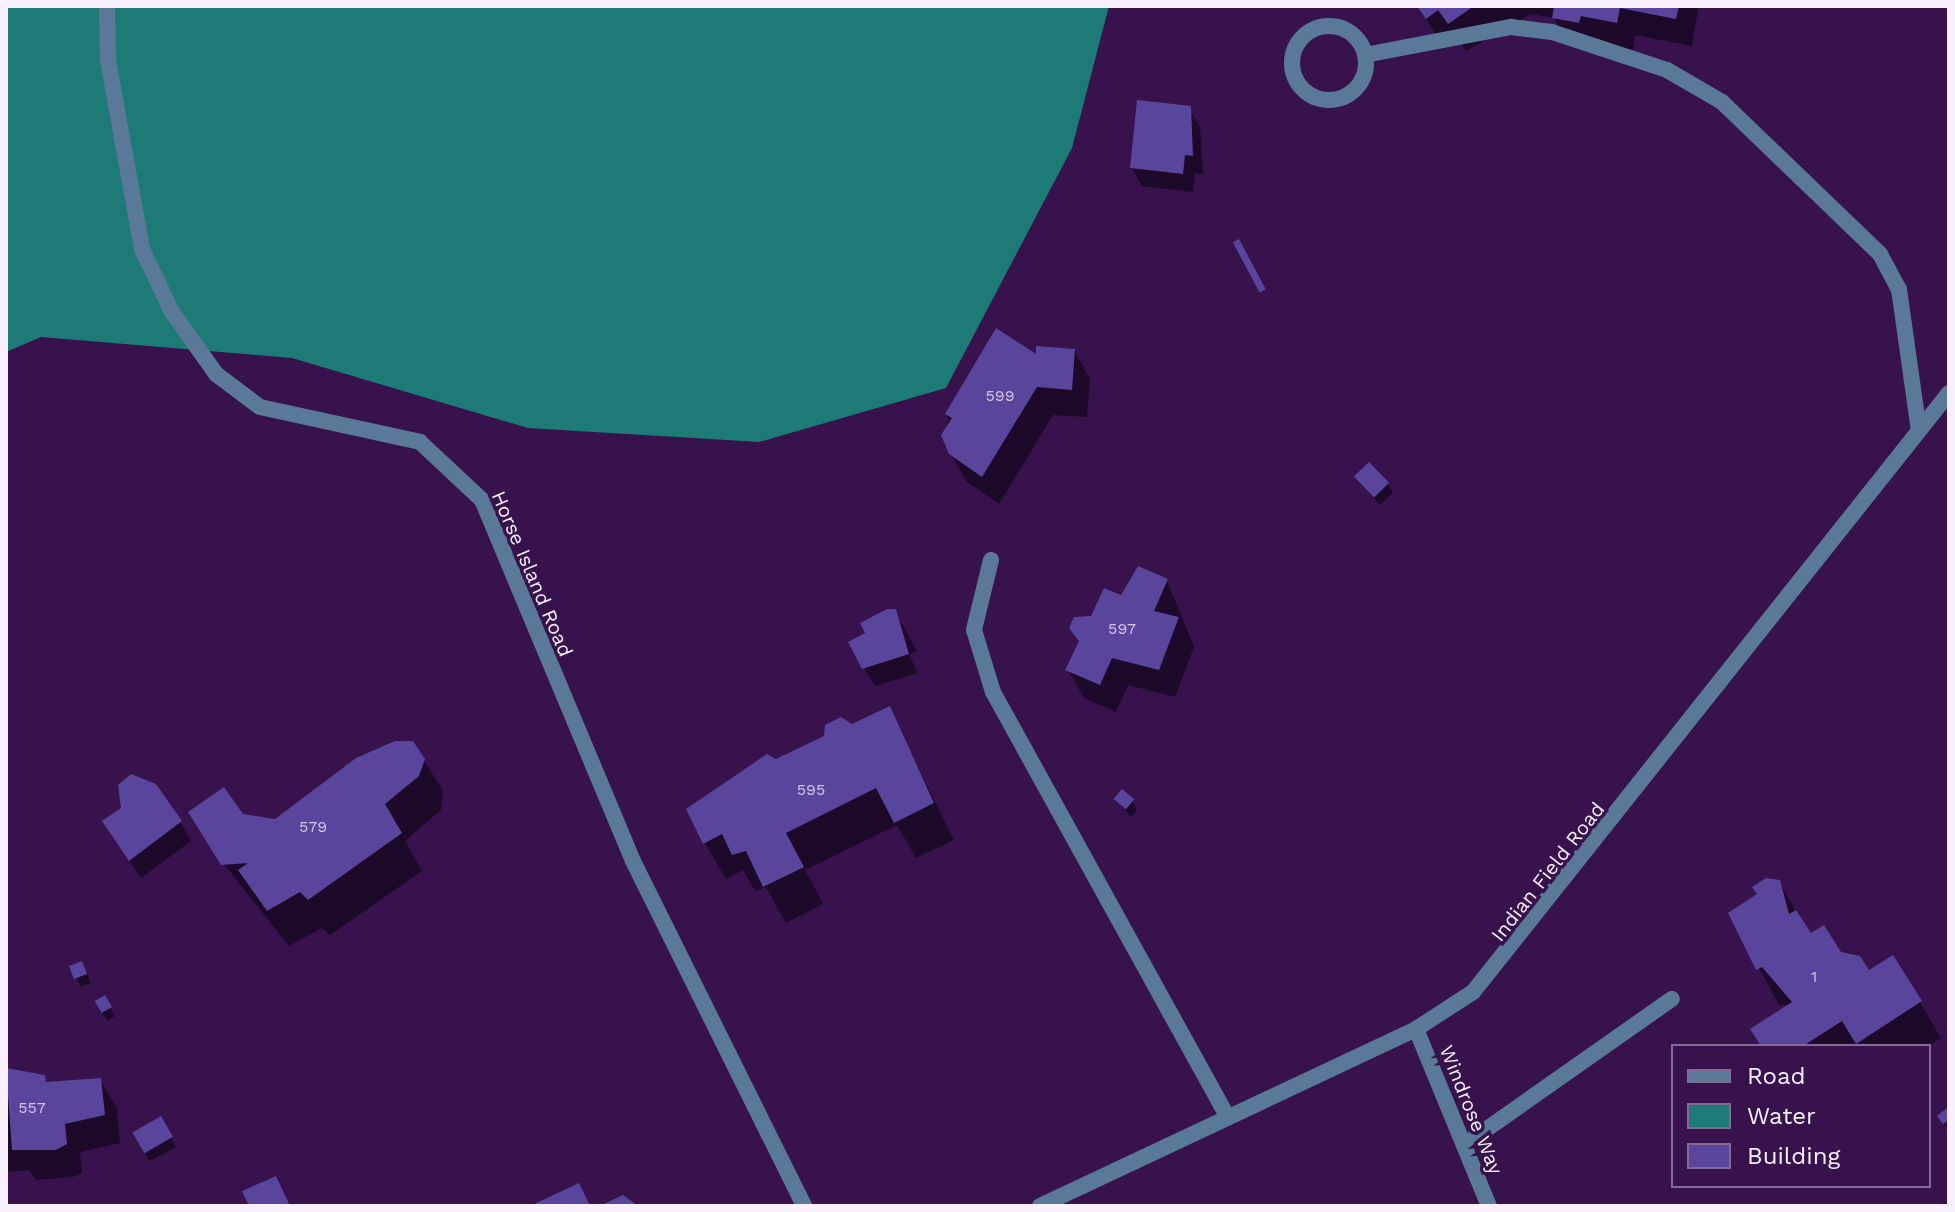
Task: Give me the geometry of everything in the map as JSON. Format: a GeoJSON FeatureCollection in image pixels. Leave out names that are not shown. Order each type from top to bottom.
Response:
{"type":"FeatureCollection","features":[{"type":"Feature","properties":{"kind":"street","name":"Horse Island Road"},"geometry":{"type":"LineString","coordinates":[[107,6],[108,60],[142,249],[202,353],[231,389],[260,407],[420,442],[444,456],[482,500],[633,861],[804,1206]]}},
{"type":"Feature","properties":{"kind":"street"},"geometry":{"type":"LineString","coordinates":[[1319,27],[1343,28],[1365,55],[1356,88],[1333,100],[1309,94],[1293,74],[1293,50],[1319,27]]}},
{"type":"Feature","properties":{"kind":"street"},"geometry":{"type":"LineString","coordinates":[[1365,55],[1511,27],[1538,30],[1667,70],[1722,102],[1880,254],[1899,289],[1919,431]]}},
{"type":"Feature","properties":{"kind":"street","name":"Indian Field Road"},"geometry":{"type":"LineString","coordinates":[[1040,1206],[1416,1029],[1497,969],[1949,393]]}},
{"type":"Feature","properties":{"kind":"street"},"geometry":{"type":"LineString","coordinates":[[991,560],[974,630],[993,692],[1228,1117]]}},
{"type":"Feature","properties":{"kind":"street"},"geometry":{"type":"LineString","coordinates":[[1464,1145],[1672,999]]}},
{"type":"Feature","properties":{"kind":"street","name":"Windrose Way"},"geometry":{"type":"LineString","coordinates":[[1416,1029],[1489,1206]]}},
{"type":"Feature","properties":{"kind":"water"},"geometry":{"type":"Polygon","coordinates":[[[6,6],[1109,6],[1072,148],[946,388],[759,442],[528,428],[292,358],[41,337],[6,352],[6,6]]]}},
{"type":"Feature","properties":{"kind":"building"},"geometry":{"type":"Polygon","coordinates":[[[1417,6],[1474,6],[1448,24],[1438,10],[1426,19],[1417,6]]]}},
{"type":"Feature","properties":{"kind":"building"},"geometry":{"type":"Polygon","coordinates":[[[1554,6],[1679,6],[1676,19],[1620,8],[1617,23],[1581,16],[1579,23],[1552,18],[1554,6]]]}},
{"type":"Feature","properties":{"kind":"building"},"geometry":{"type":"Polygon","coordinates":[[[1137,100],[1191,106],[1193,156],[1185,155],[1183,174],[1130,168],[1137,100]]]}},
{"type":"Feature","properties":{"kind":"building"},"geometry":{"type":"Polygon","coordinates":[[[1239,239],[1266,289],[1260,293],[1233,242],[1239,239]]]}},
{"type":"Feature","properties":{"kind":"building"},"geometry":{"type":"Polygon","coordinates":[[[996,328],[1036,354],[1036,346],[1075,349],[1072,390],[1037,387],[982,477],[949,454],[941,435],[952,418],[945,414],[996,328]]]}},
{"type":"Feature","properties":{"kind":"building"},"geometry":{"type":"Polygon","coordinates":[[[1369,462],[1389,483],[1374,497],[1354,477],[1369,462]]]}},
{"type":"Feature","properties":{"kind":"building"},"geometry":{"type":"Polygon","coordinates":[[[1138,566],[1168,579],[1154,611],[1179,617],[1159,670],[1112,658],[1100,685],[1065,670],[1079,641],[1069,628],[1074,617],[1091,616],[1104,588],[1121,595],[1138,566]]]}},
{"type":"Feature","properties":{"kind":"building"},"geometry":{"type":"Polygon","coordinates":[[[887,609],[896,609],[909,654],[862,669],[848,642],[865,633],[860,623],[887,609]]]}},
{"type":"Feature","properties":{"kind":"building"},"geometry":{"type":"Polygon","coordinates":[[[890,706],[934,803],[894,823],[876,788],[786,833],[804,867],[763,887],[746,851],[732,855],[722,834],[703,844],[686,809],[767,754],[776,759],[824,736],[825,725],[841,717],[852,724],[890,706]]]}},
{"type":"Feature","properties":{"kind":"building"},"geometry":{"type":"Polygon","coordinates":[[[395,741],[413,741],[425,759],[419,776],[385,804],[402,833],[308,900],[300,892],[267,911],[238,870],[248,863],[221,865],[188,812],[224,787],[243,814],[275,819],[356,758],[395,741]]]}},
{"type":"Feature","properties":{"kind":"building"},"geometry":{"type":"Polygon","coordinates":[[[131,774],[156,784],[182,821],[129,861],[102,821],[121,808],[118,785],[131,774]]]}},
{"type":"Feature","properties":{"kind":"building"},"geometry":{"type":"Polygon","coordinates":[[[1122,789],[1134,799],[1126,809],[1114,799],[1122,789]]]}},
{"type":"Feature","properties":{"kind":"building"},"geometry":{"type":"Polygon","coordinates":[[[1766,878],[1780,880],[1789,914],[1796,910],[1811,933],[1824,925],[1841,952],[1860,956],[1869,970],[1893,955],[1922,1001],[1856,1044],[1842,1021],[1806,1044],[1760,1044],[1750,1029],[1792,1002],[1762,967],[1756,970],[1728,913],[1757,894],[1752,887],[1766,878]]]}},
{"type":"Feature","properties":{"kind":"building"},"geometry":{"type":"Polygon","coordinates":[[[82,961],[87,974],[74,979],[69,966],[82,961]]]}},
{"type":"Feature","properties":{"kind":"building"},"geometry":{"type":"Polygon","coordinates":[[[105,995],[112,1007],[102,1013],[95,1001],[105,995]]]}},
{"type":"Feature","properties":{"kind":"building"},"geometry":{"type":"Polygon","coordinates":[[[6,1068],[45,1075],[46,1082],[101,1078],[105,1115],[65,1124],[67,1144],[56,1150],[12,1150],[6,1068]]]}},
{"type":"Feature","properties":{"kind":"building"},"geometry":{"type":"Polygon","coordinates":[[[1947,1108],[1949,1120],[1943,1124],[1937,1116],[1947,1108]]]}},
{"type":"Feature","properties":{"kind":"building"},"geometry":{"type":"Polygon","coordinates":[[[161,1116],[173,1137],[144,1153],[132,1132],[161,1116]]]}},
{"type":"Feature","properties":{"kind":"building"},"geometry":{"type":"Polygon","coordinates":[[[276,1176],[290,1206],[249,1206],[242,1191],[276,1176]]]}},
{"type":"Feature","properties":{"kind":"building"},"geometry":{"type":"Polygon","coordinates":[[[579,1183],[590,1206],[530,1206],[579,1183]]]}},
{"type":"Feature","properties":{"kind":"building"},"geometry":{"type":"Polygon","coordinates":[[[623,1195],[638,1206],[599,1206],[623,1195]]]}}]}
